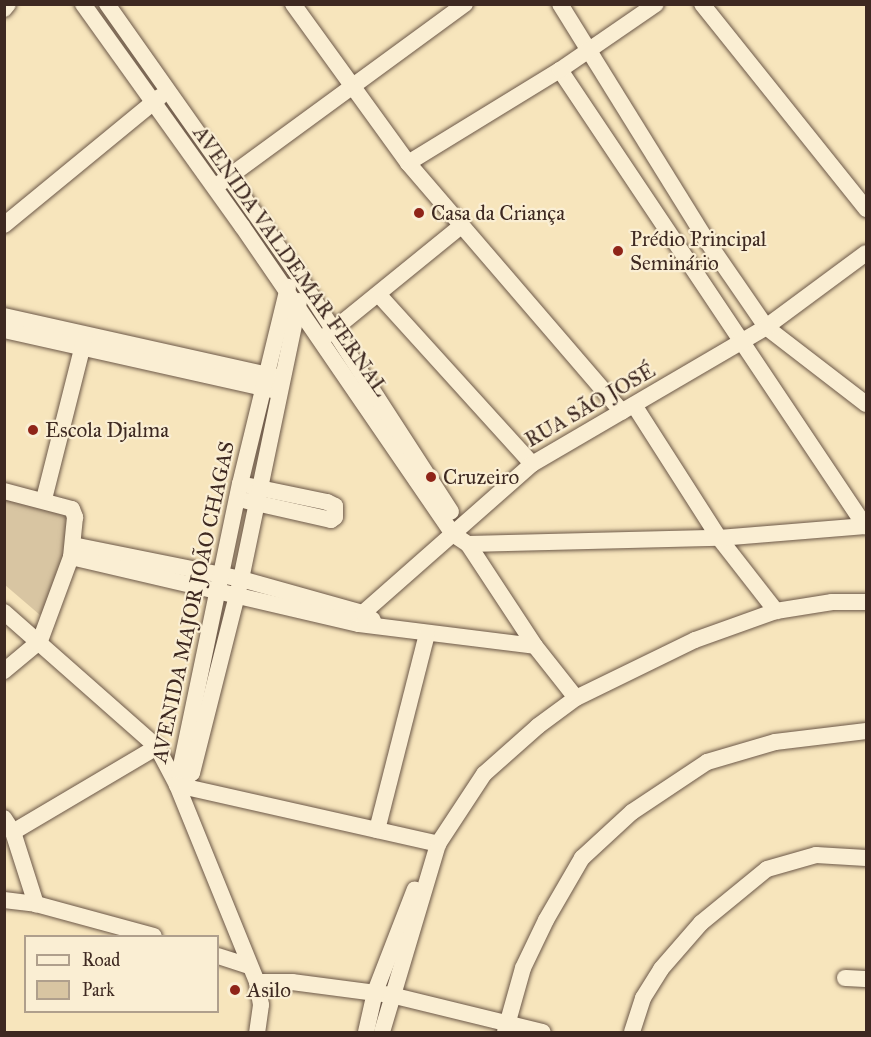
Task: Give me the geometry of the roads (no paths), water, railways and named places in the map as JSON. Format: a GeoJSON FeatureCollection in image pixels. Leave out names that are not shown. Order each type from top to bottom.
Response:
{"type":"FeatureCollection","features":[{"type":"Feature","properties":{"kind":"street"},"geometry":{"type":"LineString","coordinates":[[4,9],[8,4]]}},
{"type":"Feature","properties":{"kind":"street","name":"AVENIDA VALDEMAR FERNAL"},"geometry":{"type":"LineString","coordinates":[[83,4],[242,226],[318,340],[351,374],[535,646],[576,698]]}},
{"type":"Feature","properties":{"kind":"street","name":"AVENIDA VALDEMAR FERNAL"},"geometry":{"type":"LineString","coordinates":[[107,4],[336,330],[351,374]]}},
{"type":"Feature","properties":{"kind":"street"},"geometry":{"type":"LineString","coordinates":[[293,4],[408,163],[461,226],[628,409],[719,538],[776,610]]}},
{"type":"Feature","properties":{"kind":"street"},"geometry":{"type":"LineString","coordinates":[[560,4],[707,241],[766,327],[867,404]]}},
{"type":"Feature","properties":{"kind":"street"},"geometry":{"type":"LineString","coordinates":[[408,163],[560,70],[656,4]]}},
{"type":"Feature","properties":{"kind":"street"},"geometry":{"type":"LineString","coordinates":[[702,4],[867,209]]}},
{"type":"Feature","properties":{"kind":"street"},"geometry":{"type":"LineString","coordinates":[[213,188],[353,88],[463,5]]}},
{"type":"Feature","properties":{"kind":"street"},"geometry":{"type":"LineString","coordinates":[[101,30],[117,19]]}},
{"type":"Feature","properties":{"kind":"street"},"geometry":{"type":"LineString","coordinates":[[125,64],[141,52]]}},
{"type":"Feature","properties":{"kind":"street"},"geometry":{"type":"LineString","coordinates":[[461,537],[719,538],[866,526],[740,342],[560,70]]}},
{"type":"Feature","properties":{"kind":"street"},"geometry":{"type":"LineString","coordinates":[[4,225],[168,91]]}},
{"type":"Feature","properties":{"kind":"street"},"geometry":{"type":"LineString","coordinates":[[180,140],[194,129]]}},
{"type":"Feature","properties":{"kind":"street"},"geometry":{"type":"LineString","coordinates":[[242,226],[256,216]]}},
{"type":"Feature","properties":{"kind":"street"},"geometry":{"type":"LineString","coordinates":[[318,340],[336,330],[461,226]]}},
{"type":"Feature","properties":{"kind":"street","name":"RUA SÃO JOSÉ"},"geometry":{"type":"LineString","coordinates":[[361,619],[461,537],[532,464],[766,327],[867,253]]}},
{"type":"Feature","properties":{"kind":"street","name":"AVENIDA MAJOR JOÃO CHAGAS"},"geometry":{"type":"LineString","coordinates":[[177,785],[205,685],[239,586],[258,495],[286,293],[294,269]]}},
{"type":"Feature","properties":{"kind":"street","name":"AVENIDA MAJOR JOÃO CHAGAS"},"geometry":{"type":"LineString","coordinates":[[205,685],[220,582],[239,491],[304,285]]}},
{"type":"Feature","properties":{"kind":"street"},"geometry":{"type":"LineString","coordinates":[[379,295],[532,464]]}},
{"type":"Feature","properties":{"kind":"street"},"geometry":{"type":"LineString","coordinates":[[4,316],[24,327],[273,383]]}},
{"type":"Feature","properties":{"kind":"street"},"geometry":{"type":"LineString","coordinates":[[4,330],[24,327]]}},
{"type":"Feature","properties":{"kind":"street"},"geometry":{"type":"LineString","coordinates":[[44,499],[84,340]]}},
{"type":"Feature","properties":{"kind":"street"},"geometry":{"type":"LineString","coordinates":[[4,491],[44,499],[72,508],[72,551],[40,640],[4,671]]}},
{"type":"Feature","properties":{"kind":"street"},"geometry":{"type":"LineString","coordinates":[[239,491],[258,495]]}},
{"type":"Feature","properties":{"kind":"street"},"geometry":{"type":"LineString","coordinates":[[72,551],[239,586],[379,624],[427,634],[535,646]]}},
{"type":"Feature","properties":{"kind":"street"},"geometry":{"type":"LineString","coordinates":[[366,1032],[383,993],[409,920],[417,883],[431,866],[438,844],[484,774],[576,698],[695,640],[776,610],[832,602],[867,602]]}},
{"type":"Feature","properties":{"kind":"street"},"geometry":{"type":"LineString","coordinates":[[4,612],[40,640],[157,747],[177,785],[237,940],[257,982],[261,1005],[257,1032]]}},
{"type":"Feature","properties":{"kind":"street"},"geometry":{"type":"LineString","coordinates":[[377,830],[427,634]]}},
{"type":"Feature","properties":{"kind":"street"},"geometry":{"type":"LineString","coordinates":[[506,1028],[523,968],[582,858],[632,812],[707,762],[774,742],[867,731]]}},
{"type":"Feature","properties":{"kind":"street"},"geometry":{"type":"LineString","coordinates":[[14,832],[157,747]]}},
{"type":"Feature","properties":{"kind":"street"},"geometry":{"type":"LineString","coordinates":[[177,785],[438,844]]}},
{"type":"Feature","properties":{"kind":"street"},"geometry":{"type":"LineString","coordinates":[[4,818],[14,832],[36,904]]}},
{"type":"Feature","properties":{"kind":"street"},"geometry":{"type":"LineString","coordinates":[[632,1032],[643,998],[661,969],[701,923],[767,869],[816,855],[867,858]]}},
{"type":"Feature","properties":{"kind":"street"},"geometry":{"type":"LineString","coordinates":[[4,900],[36,904],[150,935]]}},
{"type":"Feature","properties":{"kind":"street"},"geometry":{"type":"LineString","coordinates":[[219,946],[237,940]]}},
{"type":"Feature","properties":{"kind":"street"},"geometry":{"type":"LineString","coordinates":[[219,956],[249,966]]}},
{"type":"Feature","properties":{"kind":"street"},"geometry":{"type":"LineString","coordinates":[[845,978],[867,979]]}},
{"type":"Feature","properties":{"kind":"street"},"geometry":{"type":"LineString","coordinates":[[257,982],[383,993],[506,1028],[543,1032]]}},
{"type":"Feature","properties":{"kind":"street"},"geometry":{"type":"LineString","coordinates":[[382,1032],[383,993]]}},
{"type":"Feature","properties":{"kind":"place","name":"Casa da Criança"},"geometry":{"type":"Point","coordinates":[419,213]}},
{"type":"Feature","properties":{"kind":"place","name":"Prédio Principal Seminário"},"geometry":{"type":"Point","coordinates":[618,251]}},
{"type":"Feature","properties":{"kind":"place","name":"Escola Djalma"},"geometry":{"type":"Point","coordinates":[33,430]}},
{"type":"Feature","properties":{"kind":"place","name":"Cruzeiro"},"geometry":{"type":"Point","coordinates":[431,477]}},
{"type":"Feature","properties":{"kind":"place","name":"Asilo"},"geometry":{"type":"Point","coordinates":[235,990]}}]}
